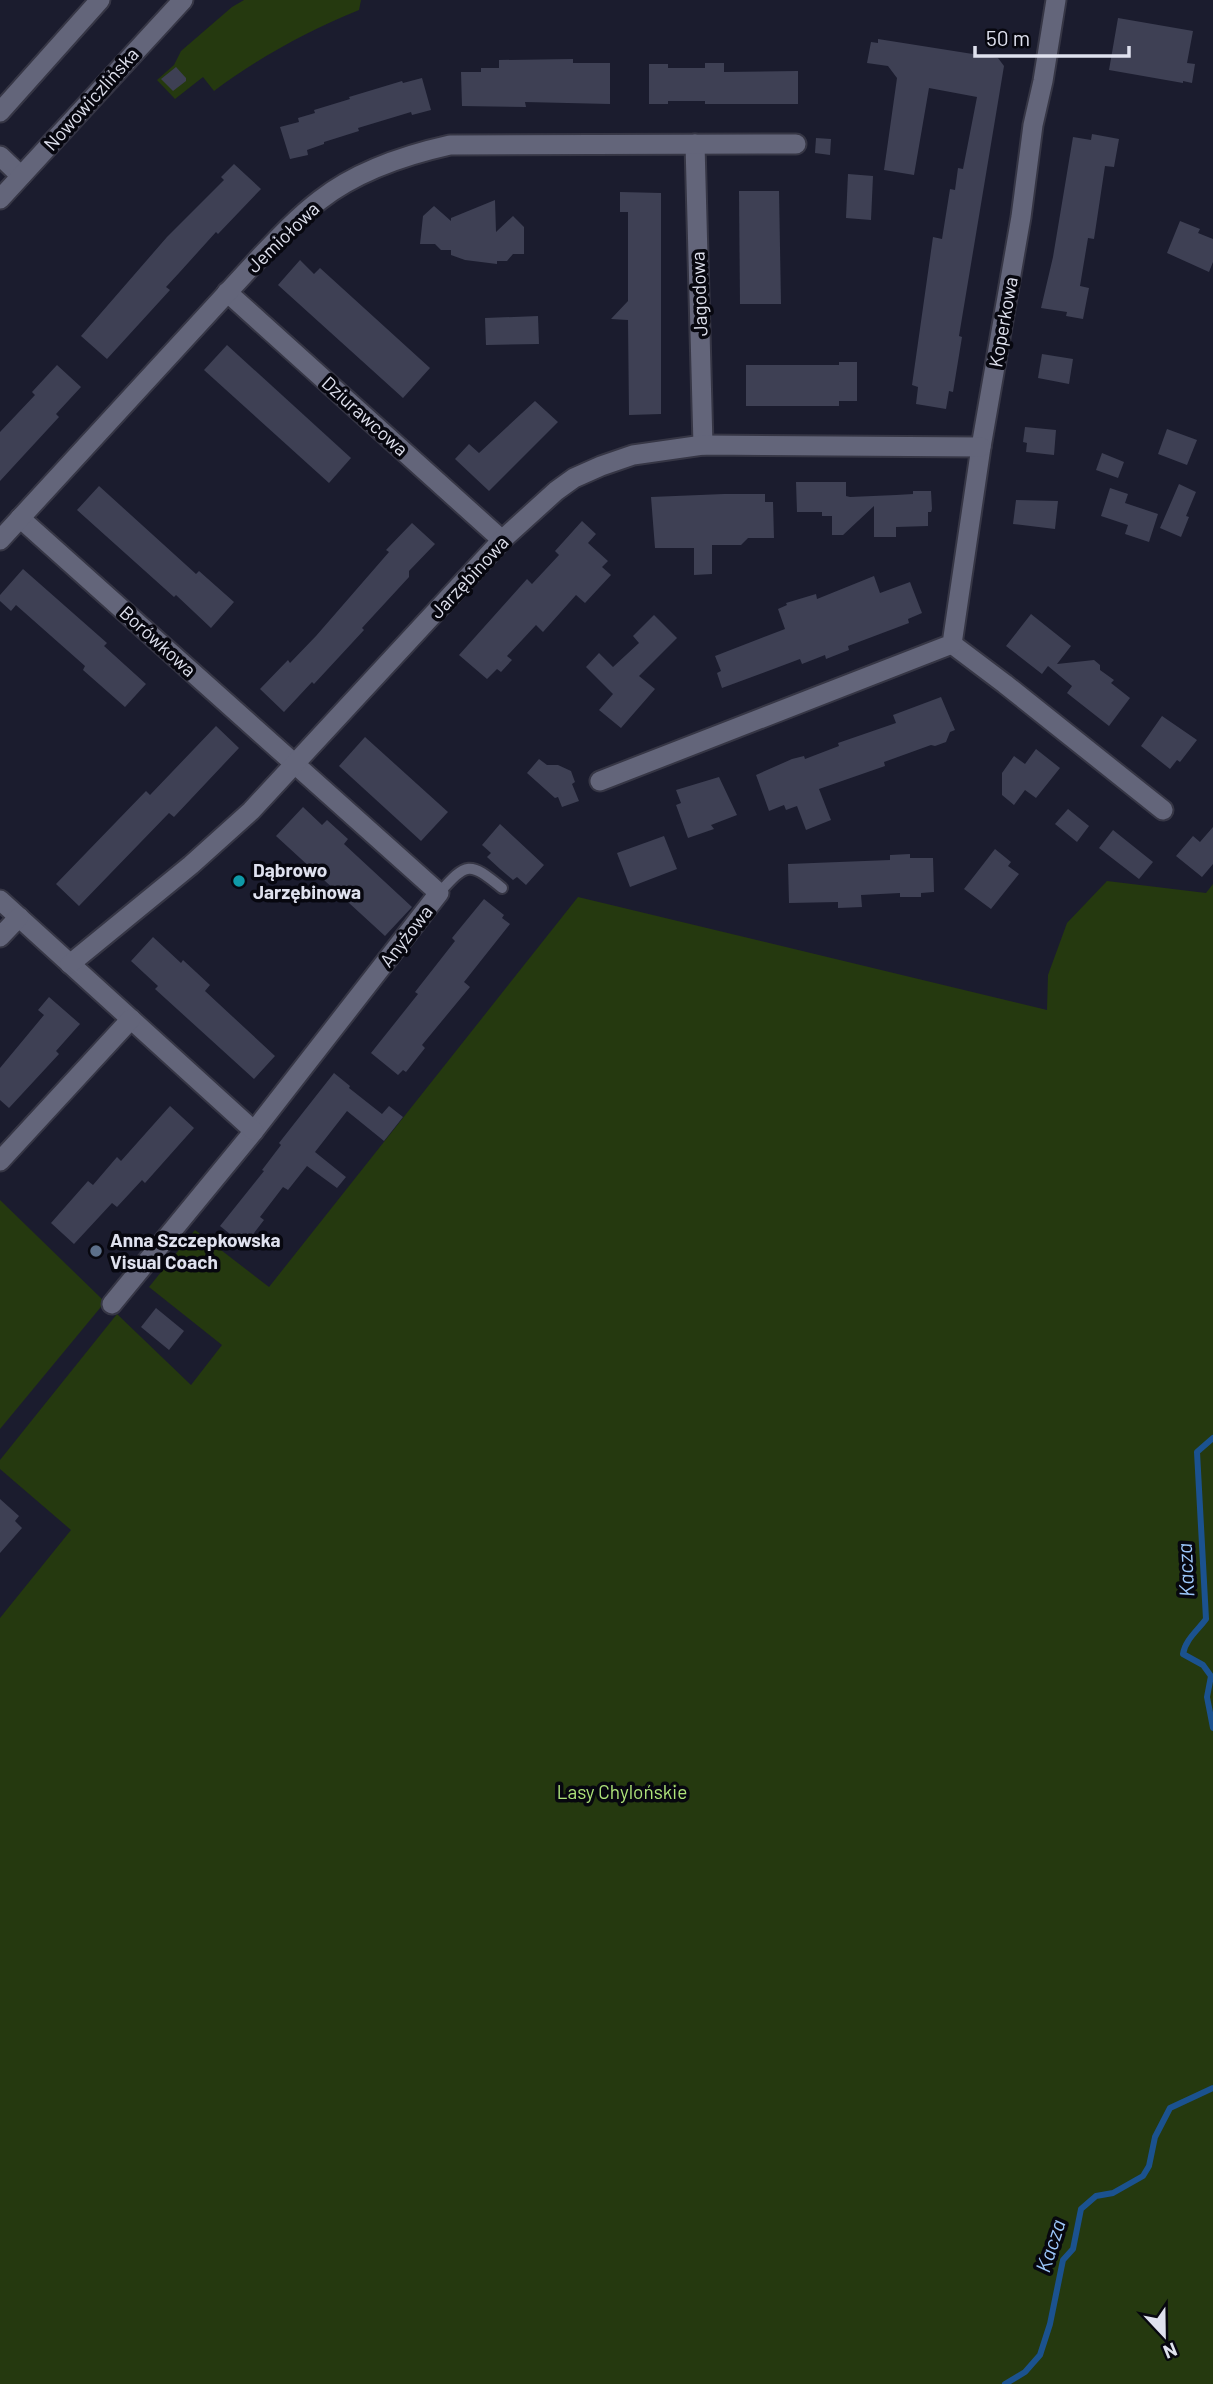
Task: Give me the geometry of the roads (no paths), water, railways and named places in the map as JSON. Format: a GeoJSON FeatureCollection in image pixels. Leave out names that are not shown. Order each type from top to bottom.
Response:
{"type":"FeatureCollection","features":[{"type":"Feature","properties":{"kind":"street"},"geometry":{"type":"LineString","coordinates":[[0,112],[100,0]]}},
{"type":"Feature","properties":{"kind":"street","name":"Nowowiczlińska"},"geometry":{"type":"LineString","coordinates":[[0,199],[183,0]]}},
{"type":"Feature","properties":{"kind":"street","name":"Koperkowa"},"geometry":{"type":"LineString","coordinates":[[952,644],[981,447],[1021,217],[1033,125],[1056,0]]}},
{"type":"Feature","properties":{"kind":"street","name":"Jagodowa"},"geometry":{"type":"LineString","coordinates":[[695,144],[703,445]]}},
{"type":"Feature","properties":{"kind":"street","name":"Jemiołowa"},"geometry":{"type":"LineString","coordinates":[[0,540],[297,219],[322,198],[370,172],[419,152],[450,145],[796,144]]}},
{"type":"Feature","properties":{"kind":"street"},"geometry":{"type":"LineString","coordinates":[[0,156],[22,176]]}},
{"type":"Feature","properties":{"kind":"street","name":"Dziurawcowa"},"geometry":{"type":"LineString","coordinates":[[227,292],[502,540]]}},
{"type":"Feature","properties":{"kind":"street","name":"Jarzębinowa"},"geometry":{"type":"LineString","coordinates":[[71,964],[191,865],[251,811],[502,540],[556,491],[592,470],[633,455],[703,445],[981,447]]}},
{"type":"Feature","properties":{"kind":"street","name":"Borówkowa"},"geometry":{"type":"LineString","coordinates":[[20,518],[297,764]]}},
{"type":"Feature","properties":{"kind":"street"},"geometry":{"type":"LineString","coordinates":[[600,781],[952,644],[1163,810]]}},
{"type":"Feature","properties":{"kind":"street","name":"Anyżowa"},"geometry":{"type":"LineString","coordinates":[[112,1304],[254,1130],[439,893],[297,764]]}},
{"type":"Feature","properties":{"kind":"street"},"geometry":{"type":"LineString","coordinates":[[0,900],[254,1130]]}},
{"type":"Feature","properties":{"kind":"street"},"geometry":{"type":"LineString","coordinates":[[0,937],[19,917]]}},
{"type":"Feature","properties":{"kind":"street"},"geometry":{"type":"LineString","coordinates":[[0,1161],[131,1019]]}},
{"type":"Feature","properties":{"kind":"lane"},"geometry":{"type":"LineString","coordinates":[[439,893],[457,873],[469,867],[480,870],[502,888]]}},
{"type":"Feature","properties":{"kind":"waterway","name":"Kacza"},"geometry":{"type":"LineString","coordinates":[[1213,1438],[1197,1452],[1206,1619],[1189,1640],[1183,1654],[1203,1665],[1211,1676],[1207,1697],[1213,1728]]}},
{"type":"Feature","properties":{"kind":"waterway","name":"Kacza"},"geometry":{"type":"LineString","coordinates":[[1005,2384],[1025,2372],[1040,2355],[1050,2324],[1063,2260],[1073,2249],[1081,2209],[1096,2196],[1113,2193],[1143,2176],[1149,2166],[1155,2137],[1170,2108],[1213,2088]]}},
{"type":"Feature","properties":{"kind":"place","name":"Dąbrowo Jarzębinowa"},"geometry":{"type":"Point","coordinates":[239,881]}},
{"type":"Feature","properties":{"kind":"place","name":"Anna Szczepkowska Visual Coach"},"geometry":{"type":"Point","coordinates":[96,1251]}},
{"type":"Feature","properties":{"kind":"park label","name":"Lasy Chylońskie"},"geometry":{"type":"Point","coordinates":[622,1792]}}]}
